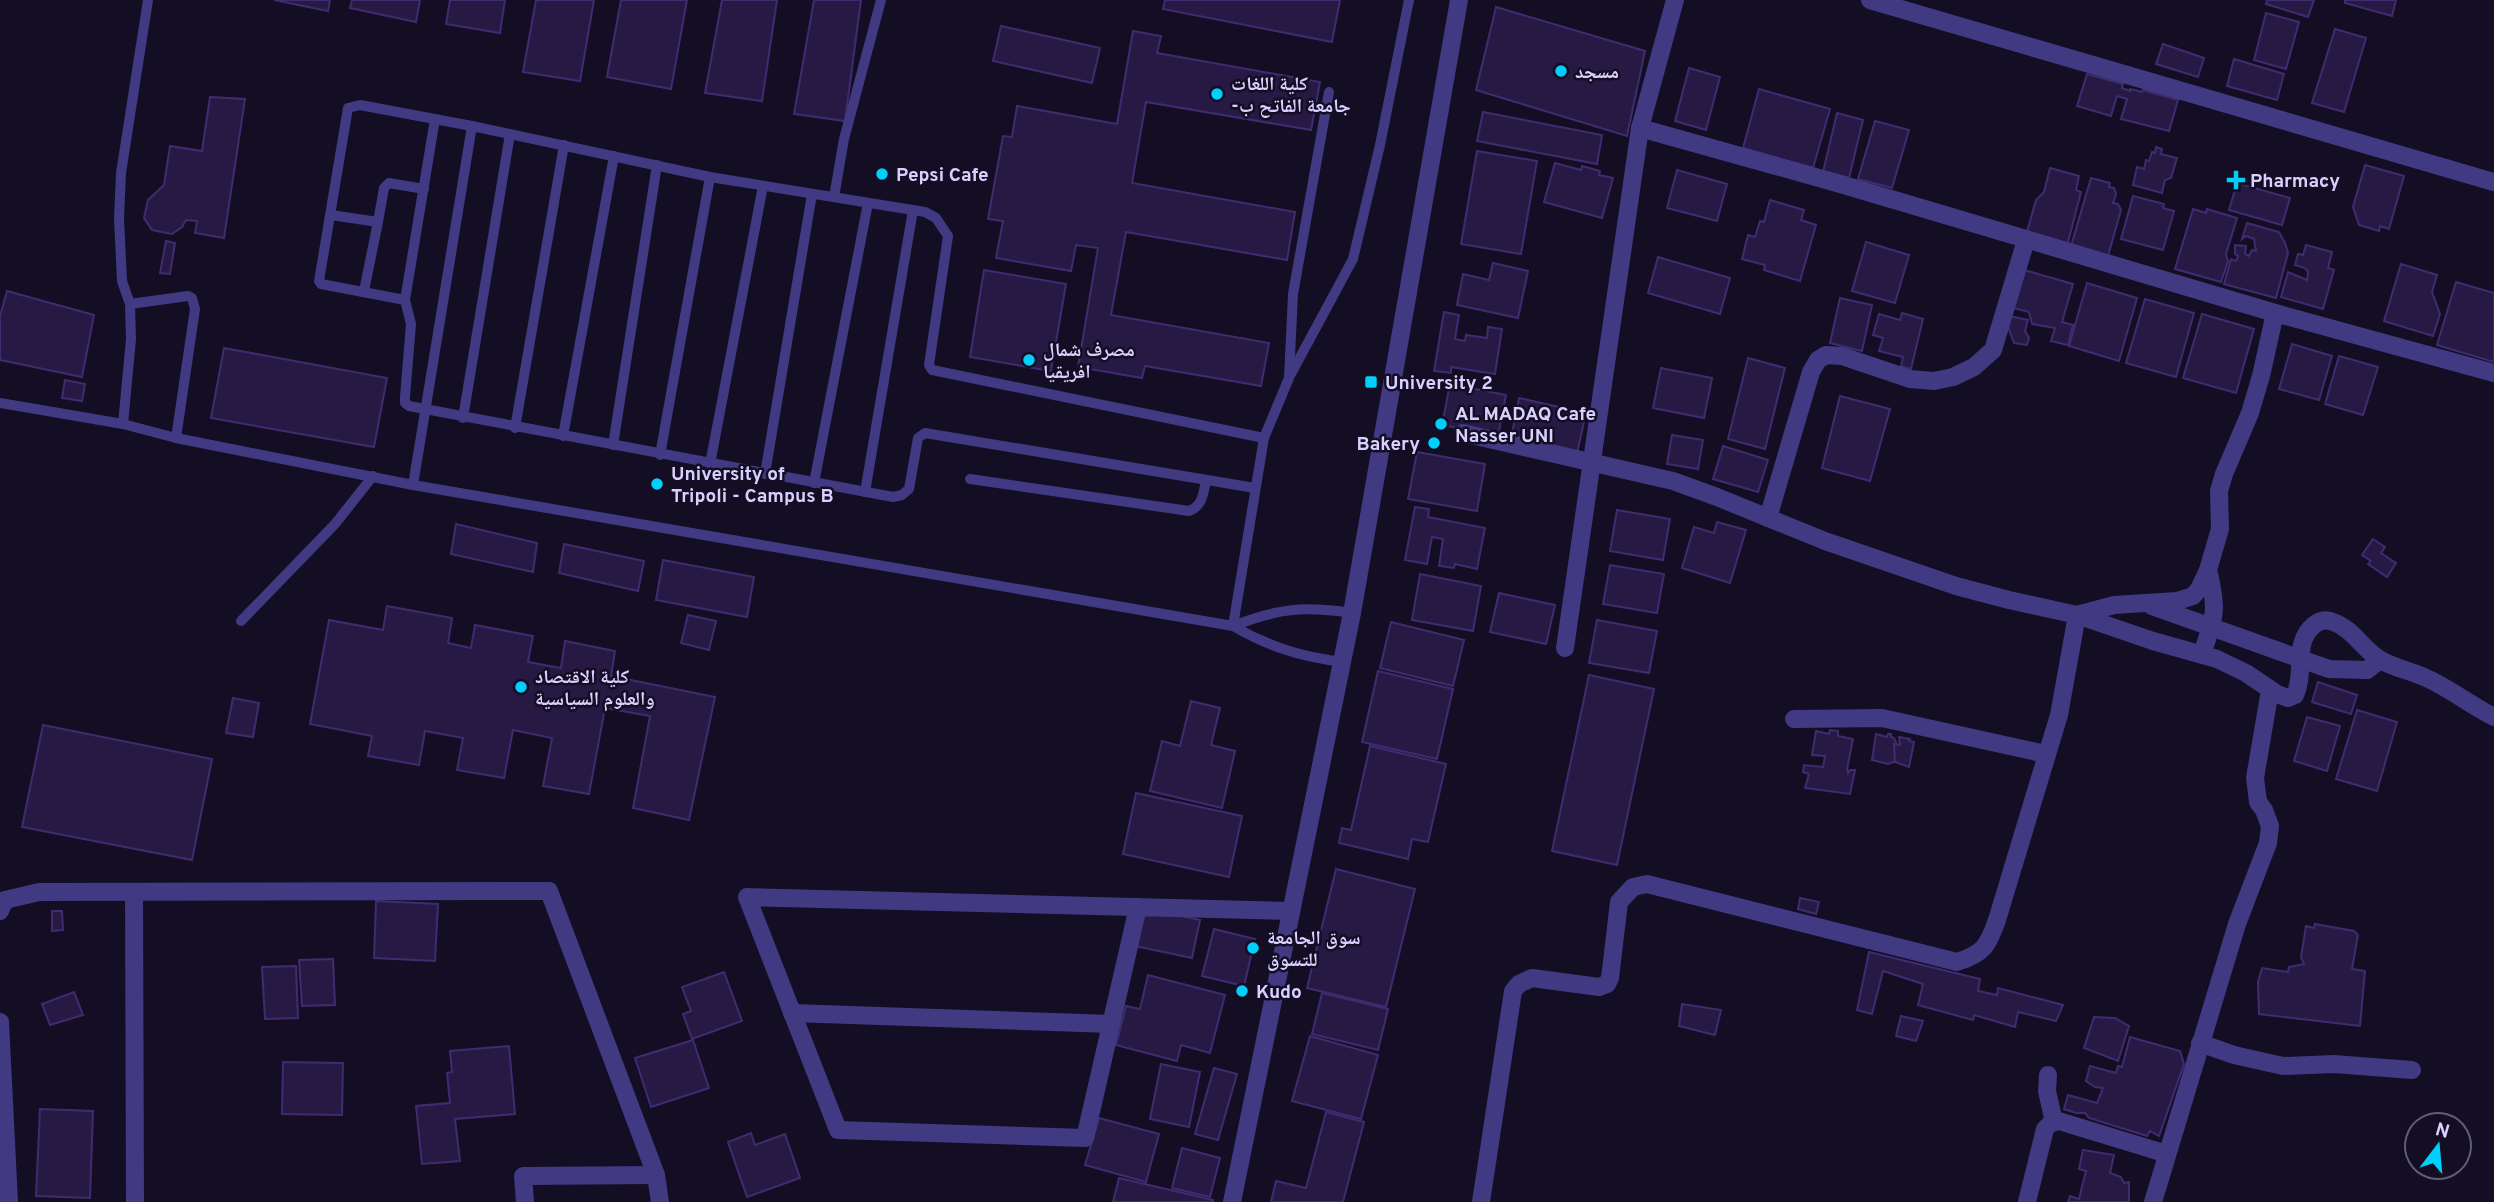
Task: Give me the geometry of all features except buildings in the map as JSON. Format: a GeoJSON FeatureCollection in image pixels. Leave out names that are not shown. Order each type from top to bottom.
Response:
{"type":"FeatureCollection","features":[{"type":"Feature","properties":{"kind":"street"},"geometry":{"type":"LineString","coordinates":[[1231,1202],[1343,662],[1459,0]]}},
{"type":"Feature","properties":{"kind":"street"},"geometry":{"type":"LineString","coordinates":[[1566,648],[1640,128],[1675,0]]}},
{"type":"Feature","properties":{"kind":"street"},"geometry":{"type":"LineString","coordinates":[[1870,0],[2494,182]]}},
{"type":"Feature","properties":{"kind":"street"},"geometry":{"type":"LineString","coordinates":[[1640,128],[1837,183],[2275,313],[2494,373]]}},
{"type":"Feature","properties":{"kind":"street"},"geometry":{"type":"LineString","coordinates":[[1768,518],[1811,372],[1818,359],[1826,355],[1842,356],[1910,379],[1934,381],[1953,377],[1974,367],[1993,350],[2026,240]]}},
{"type":"Feature","properties":{"kind":"street"},"geometry":{"type":"LineString","coordinates":[[2077,615],[2114,605],[2177,601],[2193,596],[2199,589],[2208,570],[2220,529],[2220,491],[2224,474],[2250,413],[2275,313]]}},
{"type":"Feature","properties":{"kind":"street"},"geometry":{"type":"LineString","coordinates":[[1463,433],[1673,481],[1859,553],[1956,586],[2077,615],[2153,641],[2202,654],[2233,665],[2270,690],[2288,698],[2295,695],[2301,678],[2301,645],[2308,630],[2316,622],[2325,620],[2346,628],[2380,660],[2426,677],[2494,717]]}},
{"type":"Feature","properties":{"kind":"street"},"geometry":{"type":"LineString","coordinates":[[2202,654],[2215,612],[2215,599],[2208,570]]}},
{"type":"Feature","properties":{"kind":"street"},"geometry":{"type":"LineString","coordinates":[[2146,603],[2316,666],[2337,671],[2367,670],[2380,660]]}},
{"type":"Feature","properties":{"kind":"street"},"geometry":{"type":"LineString","coordinates":[[1481,1202],[1513,991],[1519,984],[1532,978],[1599,987],[1606,984],[1610,978],[1619,902],[1633,887],[1647,884],[1957,962],[1982,951],[1990,940],[2059,715],[2077,615]]}},
{"type":"Feature","properties":{"kind":"street"},"geometry":{"type":"LineString","coordinates":[[2153,1202],[2247,894],[2268,844],[2270,826],[2258,802],[2255,778],[2270,690]]}},
{"type":"Feature","properties":{"kind":"street"},"geometry":{"type":"LineString","coordinates":[[1794,719],[1882,718],[2046,754]]}},
{"type":"Feature","properties":{"kind":"street"},"geometry":{"type":"LineString","coordinates":[[0,911],[5,901],[39,892],[549,891],[656,1175],[660,1202]]}},
{"type":"Feature","properties":{"kind":"street"},"geometry":{"type":"LineString","coordinates":[[134,892],[135,1202]]}},
{"type":"Feature","properties":{"kind":"street"},"geometry":{"type":"LineString","coordinates":[[1138,907],[1084,1138],[838,1130],[747,897],[1138,907],[1291,911]]}},
{"type":"Feature","properties":{"kind":"street"},"geometry":{"type":"LineString","coordinates":[[792,1013],[1111,1024]]}},
{"type":"Feature","properties":{"kind":"street"},"geometry":{"type":"LineString","coordinates":[[0,1022],[9,1202]]}},
{"type":"Feature","properties":{"kind":"street"},"geometry":{"type":"LineString","coordinates":[[2200,1043],[2234,1055],[2283,1066],[2334,1064],[2412,1070]]}},
{"type":"Feature","properties":{"kind":"street"},"geometry":{"type":"LineString","coordinates":[[2048,1075],[2048,1098],[2054,1122]]}},
{"type":"Feature","properties":{"kind":"street"},"geometry":{"type":"LineString","coordinates":[[2054,1122],[2167,1154]]}},
{"type":"Feature","properties":{"kind":"street"},"geometry":{"type":"LineString","coordinates":[[2027,1202],[2045,1129],[2054,1122]]}},
{"type":"Feature","properties":{"kind":"street"},"geometry":{"type":"LineString","coordinates":[[526,1202],[523,1176],[656,1175]]}},
{"type":"Feature","properties":{"kind":"lane"},"geometry":{"type":"LineString","coordinates":[[123,424],[131,339],[130,304],[122,281],[121,173],[148,0]]}},
{"type":"Feature","properties":{"kind":"lane"},"geometry":{"type":"LineString","coordinates":[[834,197],[844,139],[881,0]]}},
{"type":"Feature","properties":{"kind":"lane"},"geometry":{"type":"LineString","coordinates":[[1233,626],[1264,439],[1289,378],[1353,259],[1380,145],[1409,0]]}},
{"type":"Feature","properties":{"kind":"lane"},"geometry":{"type":"LineString","coordinates":[[1289,378],[1293,294],[1329,92]]}},
{"type":"Feature","properties":{"kind":"lane"},"geometry":{"type":"LineString","coordinates":[[405,300],[321,284],[319,281],[348,108],[360,105],[710,177],[925,212],[936,218],[948,236],[929,365],[932,370],[1264,439]]}},
{"type":"Feature","properties":{"kind":"lane"},"geometry":{"type":"LineString","coordinates":[[435,119],[405,300],[411,324],[405,403],[409,406],[893,497],[902,495],[909,489],[918,438],[925,433],[1255,488]]}},
{"type":"Feature","properties":{"kind":"lane"},"geometry":{"type":"LineString","coordinates":[[413,485],[472,126]]}},
{"type":"Feature","properties":{"kind":"lane"},"geometry":{"type":"LineString","coordinates":[[463,418],[510,134]]}},
{"type":"Feature","properties":{"kind":"lane"},"geometry":{"type":"LineString","coordinates":[[515,428],[564,145]]}},
{"type":"Feature","properties":{"kind":"lane"},"geometry":{"type":"LineString","coordinates":[[562,436],[614,156]]}},
{"type":"Feature","properties":{"kind":"lane"},"geometry":{"type":"LineString","coordinates":[[613,446],[657,165]]}},
{"type":"Feature","properties":{"kind":"lane"},"geometry":{"type":"LineString","coordinates":[[660,454],[710,177]]}},
{"type":"Feature","properties":{"kind":"lane"},"geometry":{"type":"LineString","coordinates":[[365,291],[384,188],[389,183],[424,189]]}},
{"type":"Feature","properties":{"kind":"lane"},"geometry":{"type":"LineString","coordinates":[[709,464],[763,186]]}},
{"type":"Feature","properties":{"kind":"lane"},"geometry":{"type":"LineString","coordinates":[[765,474],[812,194]]}},
{"type":"Feature","properties":{"kind":"lane"},"geometry":{"type":"LineString","coordinates":[[814,483],[868,203]]}},
{"type":"Feature","properties":{"kind":"lane"},"geometry":{"type":"LineString","coordinates":[[865,492],[913,210]]}},
{"type":"Feature","properties":{"kind":"lane"},"geometry":{"type":"LineString","coordinates":[[331,215],[378,222]]}},
{"type":"Feature","properties":{"kind":"lane"},"geometry":{"type":"LineString","coordinates":[[130,304],[187,296],[194,302],[176,438]]}},
{"type":"Feature","properties":{"kind":"lane"},"geometry":{"type":"LineString","coordinates":[[0,403],[123,424],[176,438],[413,485],[1233,626],[1283,651],[1343,662]]}},
{"type":"Feature","properties":{"kind":"lane"},"geometry":{"type":"LineString","coordinates":[[241,621],[335,524],[373,476]]}},
{"type":"Feature","properties":{"kind":"lane"},"geometry":{"type":"LineString","coordinates":[[970,479],[1189,511],[1197,508],[1201,501],[1206,481]]}},
{"type":"Feature","properties":{"kind":"lane"},"geometry":{"type":"LineString","coordinates":[[1233,626],[1259,616],[1287,610],[1315,608],[1352,613]]}},
{"type":"Feature","properties":{"kind":"place","name":"مسجد"},"geometry":{"type":"Point","coordinates":[1561,71]}},
{"type":"Feature","properties":{"kind":"place","name":"كلية اللغات -جامعة الفاتح ب"},"geometry":{"type":"Point","coordinates":[1217,94]}},
{"type":"Feature","properties":{"kind":"place","name":"Pepsi Cafe"},"geometry":{"type":"Point","coordinates":[882,174]}},
{"type":"Feature","properties":{"kind":"place","name":"Pharmacy"},"geometry":{"type":"Point","coordinates":[2236,180]}},
{"type":"Feature","properties":{"kind":"place","name":"مصرف شمال افريقيا"},"geometry":{"type":"Point","coordinates":[1029,360]}},
{"type":"Feature","properties":{"kind":"place","name":"University 2"},"geometry":{"type":"Point","coordinates":[1371,382]}},
{"type":"Feature","properties":{"kind":"place","name":"AL MADAQ Cafe Nasser UNI"},"geometry":{"type":"Point","coordinates":[1441,424]}},
{"type":"Feature","properties":{"kind":"place","name":"Bakery"},"geometry":{"type":"Point","coordinates":[1434,443]}},
{"type":"Feature","properties":{"kind":"place","name":"University of Tripoli - Campus B"},"geometry":{"type":"Point","coordinates":[657,484]}},
{"type":"Feature","properties":{"kind":"place","name":"كلية الاقتصاد والعلوم السياسية"},"geometry":{"type":"Point","coordinates":[521,687]}},
{"type":"Feature","properties":{"kind":"place","name":"سوق الجامعة للتسوق"},"geometry":{"type":"Point","coordinates":[1253,948]}},
{"type":"Feature","properties":{"kind":"place","name":"Kudo"},"geometry":{"type":"Point","coordinates":[1242,991]}}]}
